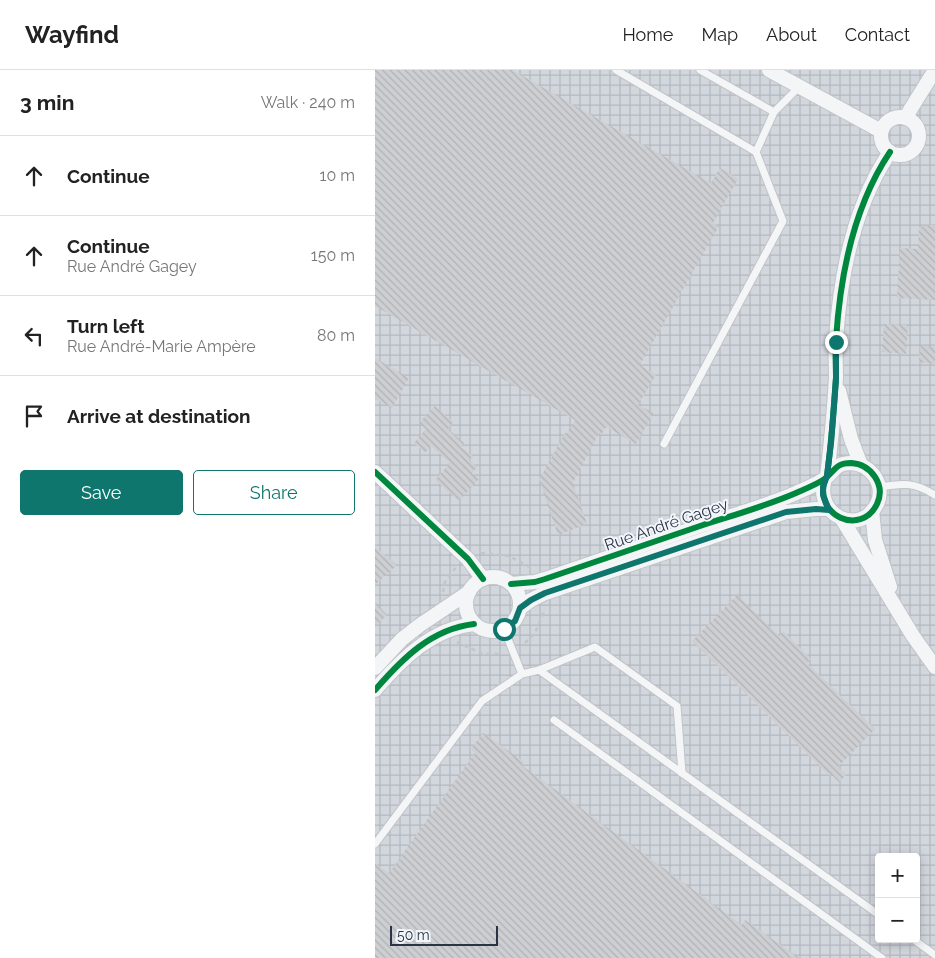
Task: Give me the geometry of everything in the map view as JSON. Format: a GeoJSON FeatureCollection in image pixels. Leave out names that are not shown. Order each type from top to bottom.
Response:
{"type":"FeatureCollection","features":[{"type":"Feature","properties":{"kind":"street"},"geometry":{"type":"LineString","coordinates":[[769,70],[881,131]]}},
{"type":"Feature","properties":{"kind":"street"},"geometry":{"type":"LineString","coordinates":[[906,118],[935,70]]}},
{"type":"Feature","properties":{"kind":"street"},"geometry":{"type":"LineString","coordinates":[[900,117],[906,118],[912,121],[919,132],[917,145],[908,154],[902,156],[890,152],[882,143],[881,131],[888,121],[900,117]]}},
{"type":"Feature","properties":{"kind":"street"},"geometry":{"type":"LineString","coordinates":[[890,152],[865,199],[845,268],[836,342],[836,378],[823,495],[829,510],[842,519],[913,636],[935,667]]}},
{"type":"Feature","properties":{"kind":"street"},"geometry":{"type":"LineString","coordinates":[[836,378],[851,439],[861,465]]}},
{"type":"Feature","properties":{"kind":"street"},"geometry":{"type":"LineString","coordinates":[[826,477],[838,466],[853,463],[861,465],[873,473],[879,487],[880,495],[872,511],[858,520],[842,519]]}},
{"type":"Feature","properties":{"kind":"street"},"geometry":{"type":"LineString","coordinates":[[375,472],[463,553],[483,579]]}},
{"type":"Feature","properties":{"kind":"street","name":"Rue André Gagey"},"geometry":{"type":"LineString","coordinates":[[511,584],[535,582],[545,579],[782,499],[826,477]]}},
{"type":"Feature","properties":{"kind":"street","name":"Rue André Gagey"},"geometry":{"type":"LineString","coordinates":[[520,608],[545,593],[786,512],[808,509],[829,510]]}},
{"type":"Feature","properties":{"kind":"street"},"geometry":{"type":"LineString","coordinates":[[872,511],[875,540],[895,604]]}},
{"type":"Feature","properties":{"kind":"street"},"geometry":{"type":"LineString","coordinates":[[498,577],[511,584],[519,595],[520,608],[515,621],[504,629],[488,631],[474,624],[466,609],[466,600],[472,586],[483,579],[498,577]]}},
{"type":"Feature","properties":{"kind":"street"},"geometry":{"type":"LineString","coordinates":[[375,668],[402,639],[469,592]]}},
{"type":"Feature","properties":{"kind":"street"},"geometry":{"type":"LineString","coordinates":[[375,690],[423,642],[447,630],[462,625],[474,624]]}},
{"type":"Feature","properties":{"kind":"lane"},"geometry":{"type":"LineString","coordinates":[[616,70],[757,152],[783,222],[664,444]]}},
{"type":"Feature","properties":{"kind":"lane"},"geometry":{"type":"LineString","coordinates":[[701,70],[774,112]]}},
{"type":"Feature","properties":{"kind":"lane"},"geometry":{"type":"LineString","coordinates":[[757,152],[774,112],[799,87]]}},
{"type":"Feature","properties":{"kind":"lane"},"geometry":{"type":"LineString","coordinates":[[879,487],[912,484],[935,495]]}},
{"type":"Feature","properties":{"kind":"lane"},"geometry":{"type":"LineString","coordinates":[[504,629],[522,674]]}},
{"type":"Feature","properties":{"kind":"lane"},"geometry":{"type":"LineString","coordinates":[[375,844],[482,701],[522,674],[539,670],[595,647],[677,706],[682,773]]}},
{"type":"Feature","properties":{"kind":"lane"},"geometry":{"type":"LineString","coordinates":[[539,670],[875,912]]}},
{"type":"Feature","properties":{"kind":"lane"},"geometry":{"type":"LineString","coordinates":[[554,720],[882,958]]}},
{"type":"Feature","properties":{"kind":"lane"},"geometry":{"type":"LineString","coordinates":[[918,943],[935,955]]}},
{"type":"Feature","properties":{"kind":"path"},"geometry":{"type":"LineString","coordinates":[[477,554],[489,553],[509,556],[536,569]]}},
{"type":"Feature","properties":{"kind":"path"},"geometry":{"type":"LineString","coordinates":[[443,596],[442,589],[445,582],[461,563]]}},
{"type":"Feature","properties":{"kind":"path"},"geometry":{"type":"LineString","coordinates":[[525,643],[535,633],[545,607],[549,605]]}},
{"type":"Feature","properties":{"kind":"path"},"geometry":{"type":"LineString","coordinates":[[454,641],[483,654],[498,654]]}},
{"type":"Feature","properties":{"kind":"shaded area"},"geometry":{"type":"Polygon","coordinates":[[[375,70],[935,70],[935,958],[375,958],[375,70]]]}},
{"type":"Feature","properties":{"kind":"building"},"geometry":{"type":"Polygon","coordinates":[[[375,70],[512,70],[711,183],[720,168],[738,179],[713,223],[719,226],[640,365],[656,375],[638,405],[654,413],[636,444],[606,427],[601,435],[599,433],[573,483],[587,524],[558,535],[539,480],[565,433],[567,433],[575,420],[375,306],[375,70]]]}},
{"type":"Feature","properties":{"kind":"building"},"geometry":{"type":"Polygon","coordinates":[[[935,225],[935,300],[897,298],[900,248],[918,249],[919,227],[935,225]]]}},
{"type":"Feature","properties":{"kind":"building"},"geometry":{"type":"Polygon","coordinates":[[[884,324],[908,325],[906,354],[882,352],[884,324]]]}},
{"type":"Feature","properties":{"kind":"building"},"geometry":{"type":"Polygon","coordinates":[[[920,346],[935,347],[935,364],[919,362],[920,346]]]}},
{"type":"Feature","properties":{"kind":"building"},"geometry":{"type":"Polygon","coordinates":[[[375,358],[409,378],[392,408],[375,399],[375,358]]]}},
{"type":"Feature","properties":{"kind":"building"},"geometry":{"type":"Polygon","coordinates":[[[435,406],[453,422],[448,429],[464,443],[461,447],[473,456],[469,460],[477,467],[472,473],[479,479],[459,501],[435,480],[450,463],[431,446],[425,453],[414,443],[426,429],[419,423],[435,406]]]}},
{"type":"Feature","properties":{"kind":"building"},"geometry":{"type":"Polygon","coordinates":[[[375,547],[397,565],[375,585],[375,547]]]}},
{"type":"Feature","properties":{"kind":"building"},"geometry":{"type":"Polygon","coordinates":[[[737,595],[779,636],[783,631],[811,659],[807,663],[875,729],[838,767],[846,775],[839,782],[831,774],[830,776],[692,641],[737,595]]]}},
{"type":"Feature","properties":{"kind":"building"},"geometry":{"type":"Polygon","coordinates":[[[375,604],[387,615],[375,626],[375,604]]]}},
{"type":"Feature","properties":{"kind":"building"},"geometry":{"type":"Polygon","coordinates":[[[483,733],[524,762],[521,765],[742,925],[745,920],[799,958],[375,958],[375,863],[389,873],[475,753],[471,749],[483,733]]]}},
{"type":"Feature","properties":{"kind":"cycle path"},"geometry":{"type":"LineString","coordinates":[[827,476],[836,378],[838,316],[845,267],[858,219],[877,173],[890,152]]}},
{"type":"Feature","properties":{"kind":"cycle path"},"geometry":{"type":"LineString","coordinates":[[511,584],[535,582],[545,579],[773,502],[817,484],[845,463],[858,464],[865,467],[875,477],[880,490],[877,504],[870,514],[860,519],[850,520],[841,518],[832,512],[826,503],[823,492],[825,479]]}},
{"type":"Feature","properties":{"kind":"cycle path"},"geometry":{"type":"LineString","coordinates":[[375,472],[468,559],[483,579]]}},
{"type":"Feature","properties":{"kind":"cycle path"},"geometry":{"type":"LineString","coordinates":[[375,690],[396,667],[419,647],[444,632],[474,624]]}},
{"type":"Feature","properties":{"kind":"route"},"geometry":{"type":"LineString","coordinates":[[504,629],[515,621],[520,608],[545,593],[786,512],[816,509],[829,510],[823,495],[823,487],[827,476],[831,443],[836,378],[836,342]]}}]}
